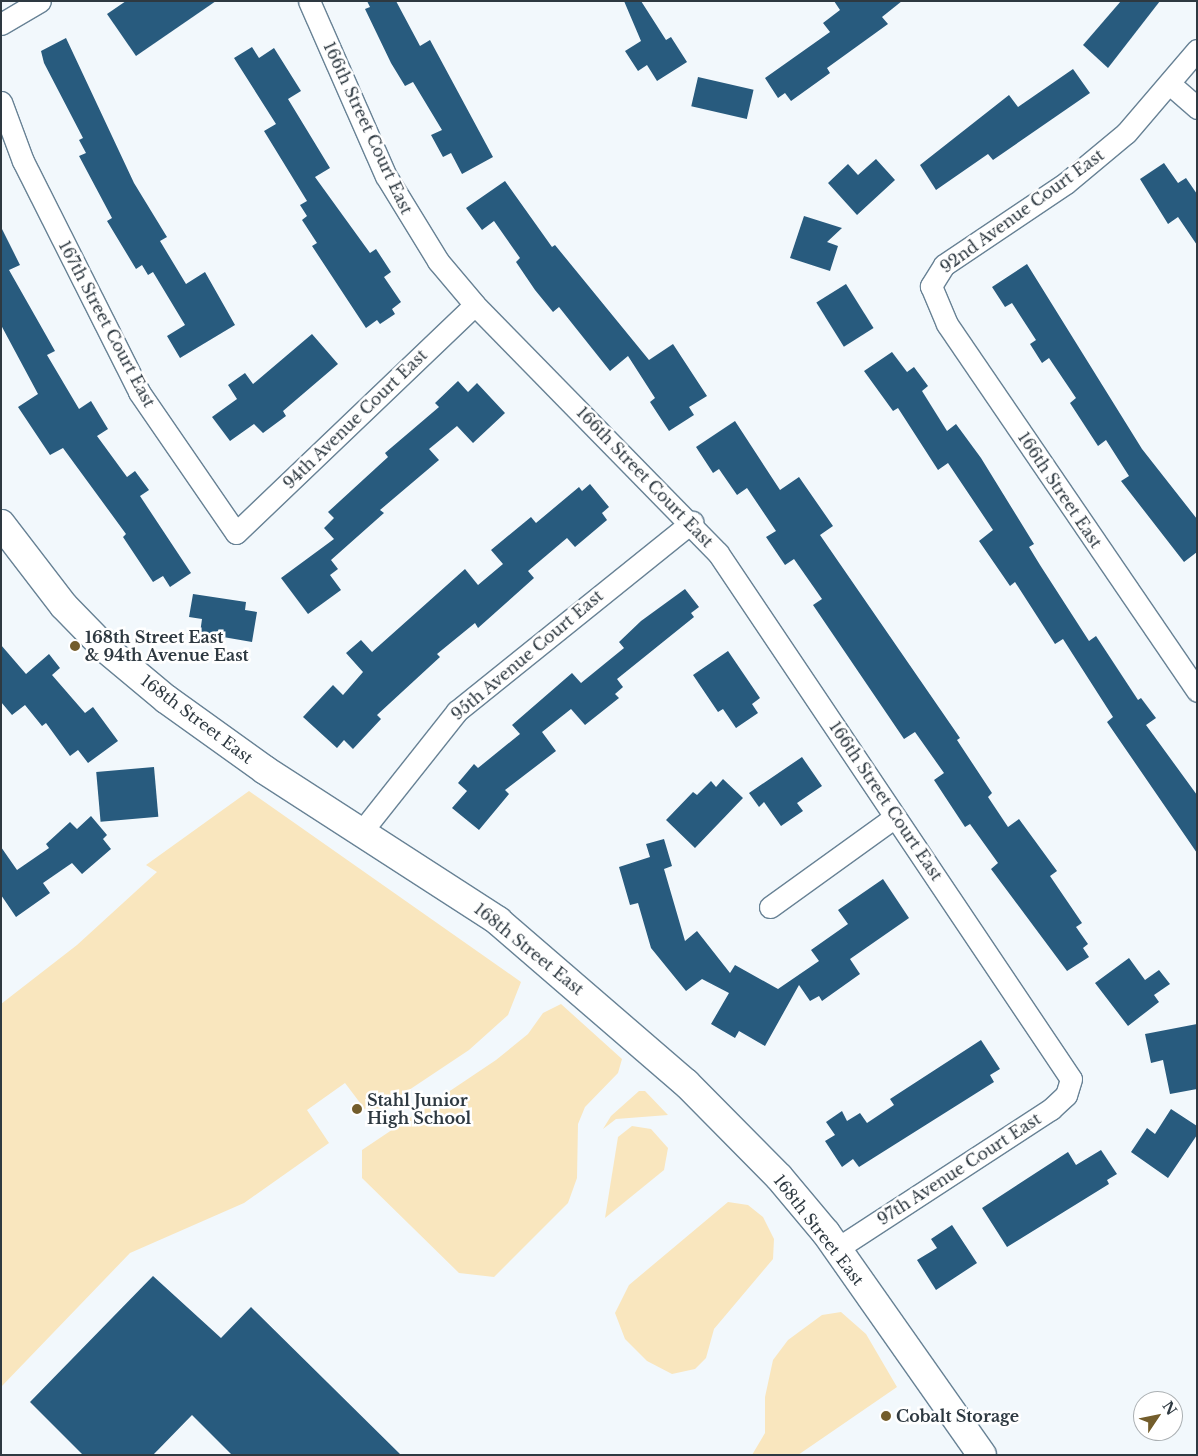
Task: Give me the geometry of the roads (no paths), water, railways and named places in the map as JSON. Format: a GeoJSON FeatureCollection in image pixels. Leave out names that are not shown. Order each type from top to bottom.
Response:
{"type":"FeatureCollection","features":[{"type":"Feature","properties":{"kind":"street"},"geometry":{"type":"LineString","coordinates":[[1,24],[40,1]]}},
{"type":"Feature","properties":{"kind":"street","name":"166th Street Court East"},"geometry":{"type":"LineString","coordinates":[[309,1],[408,217],[475,305],[692,522],[791,657],[895,817],[1071,1080]]}},
{"type":"Feature","properties":{"kind":"street","name":"92nd Avenue Court East"},"geometry":{"type":"LineString","coordinates":[[930,286],[944,265],[1066,183],[1126,133],[1171,85],[1197,50]]}},
{"type":"Feature","properties":{"kind":"street"},"geometry":{"type":"LineString","coordinates":[[1171,85],[1197,108]]}},
{"type":"Feature","properties":{"kind":"street","name":"167th Street Court East"},"geometry":{"type":"LineString","coordinates":[[1,102],[24,161],[139,392],[236,533]]}},
{"type":"Feature","properties":{"kind":"street","name":"166th Street East"},"geometry":{"type":"LineString","coordinates":[[930,286],[947,324],[1197,691]]}},
{"type":"Feature","properties":{"kind":"street","name":"94th Avenue Court East"},"geometry":{"type":"LineString","coordinates":[[236,533],[475,305]]}},
{"type":"Feature","properties":{"kind":"street","name":"95th Avenue Court East"},"geometry":{"type":"LineString","coordinates":[[362,830],[457,711],[692,522]]}},
{"type":"Feature","properties":{"kind":"street","name":"168th Street East"},"geometry":{"type":"LineString","coordinates":[[1,524],[27,564],[106,649],[265,770],[362,830],[498,921],[564,974],[686,1083],[779,1177],[836,1249],[982,1455]]}},
{"type":"Feature","properties":{"kind":"street"},"geometry":{"type":"LineString","coordinates":[[770,907],[895,817]]}},
{"type":"Feature","properties":{"kind":"street","name":"97th Avenue Court East"},"geometry":{"type":"LineString","coordinates":[[836,1249],[1051,1109],[1066,1095],[1071,1080]]}},
{"type":"Feature","properties":{"kind":"place","name":"168th Street East & 94th Avenue East"},"geometry":{"type":"Point","coordinates":[75,646]}},
{"type":"Feature","properties":{"kind":"place","name":"Stahl Junior High School"},"geometry":{"type":"Point","coordinates":[357,1109]}},
{"type":"Feature","properties":{"kind":"place","name":"Cobalt Storage"},"geometry":{"type":"Point","coordinates":[886,1416]}}]}
